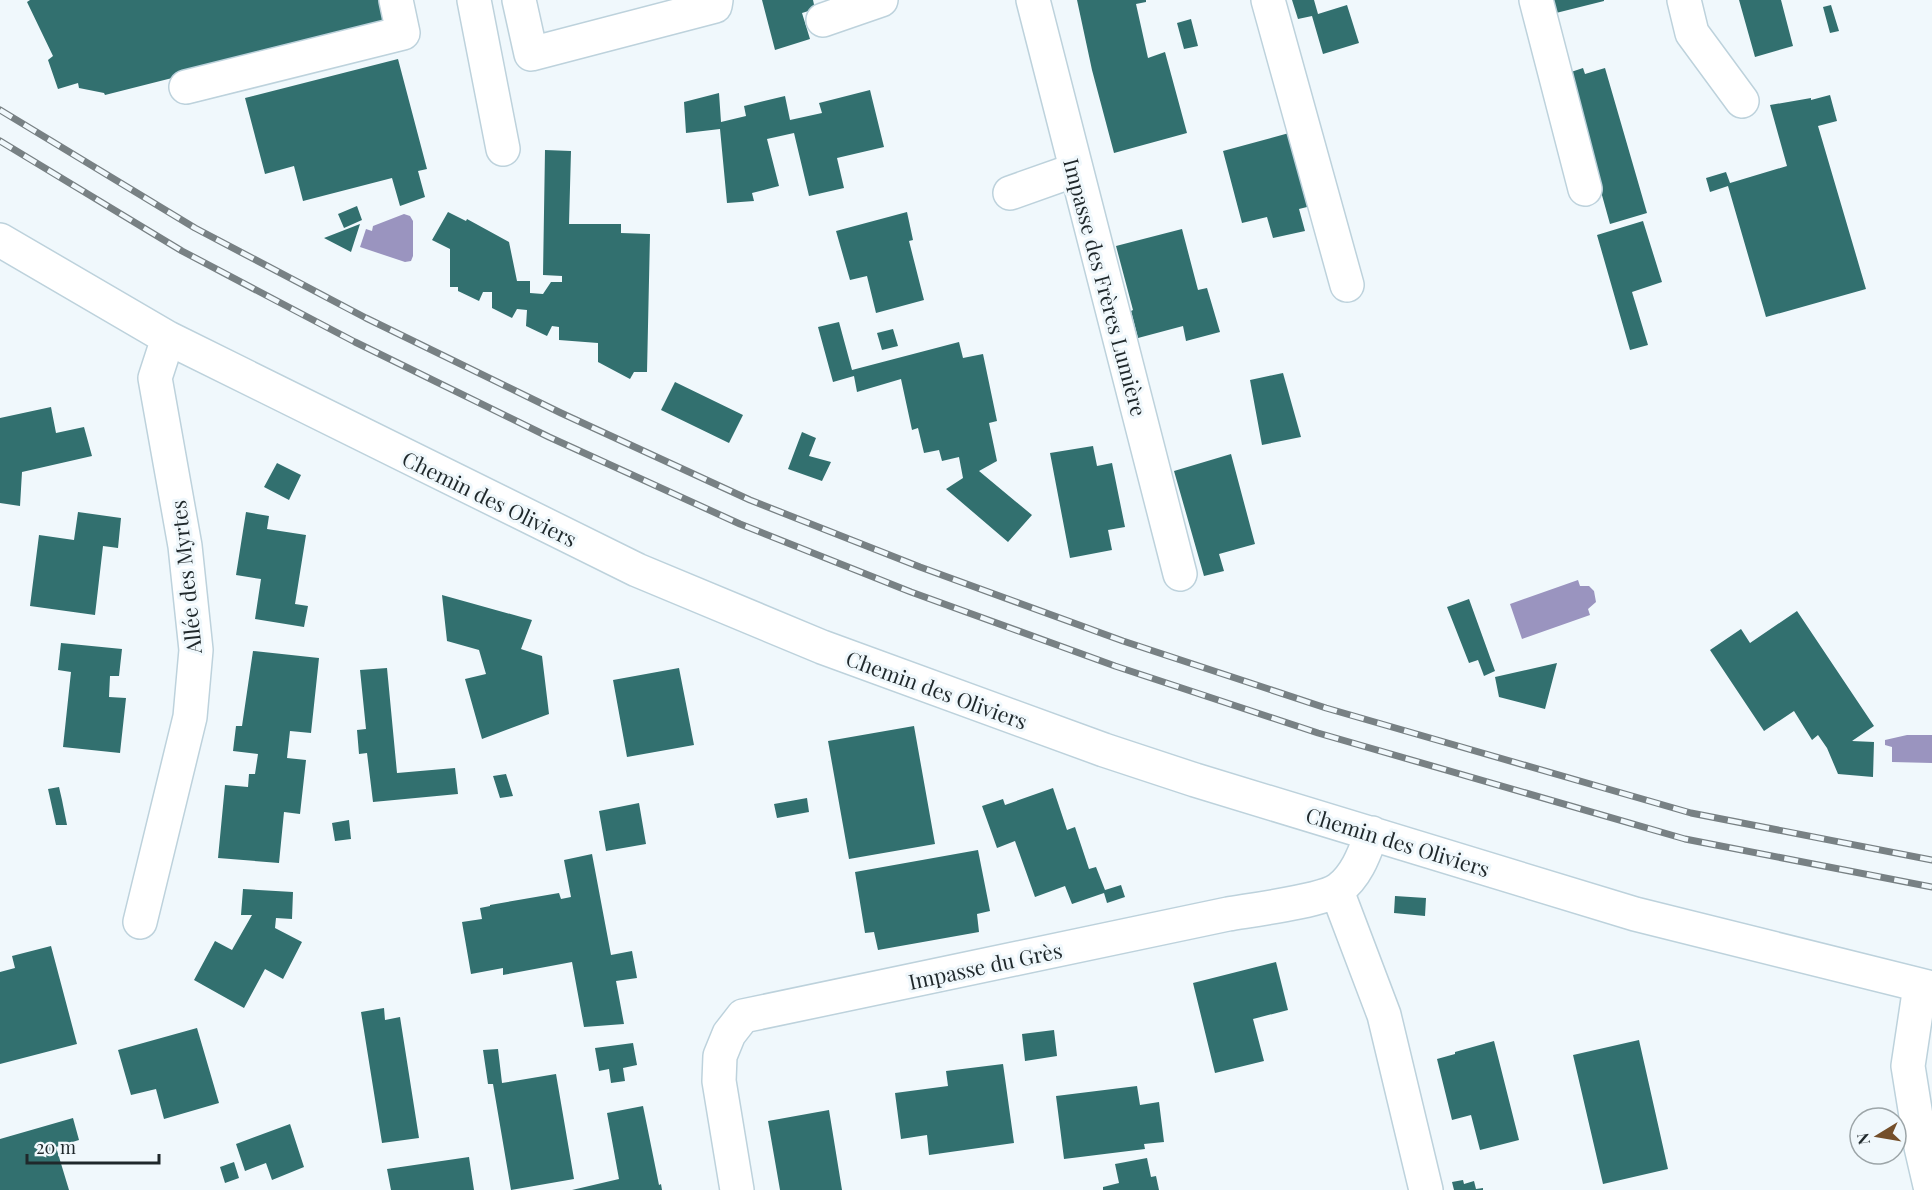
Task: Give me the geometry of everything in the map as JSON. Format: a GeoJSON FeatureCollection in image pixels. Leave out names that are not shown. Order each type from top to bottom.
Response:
{"type":"FeatureCollection","features":[{"type":"Feature","properties":{"kind":"street"},"geometry":{"type":"LineString","coordinates":[[186,87],[403,33],[396,0]]}},
{"type":"Feature","properties":{"kind":"street"},"geometry":{"type":"LineString","coordinates":[[474,0],[503,149]]}},
{"type":"Feature","properties":{"kind":"street"},"geometry":{"type":"LineString","coordinates":[[519,0],[531,54],[715,6],[716,0]]}},
{"type":"Feature","properties":{"kind":"street"},"geometry":{"type":"LineString","coordinates":[[823,20],[881,0]]}},
{"type":"Feature","properties":{"kind":"street","name":"Impasse des Frères Lumière"},"geometry":{"type":"LineString","coordinates":[[1033,0],[1180,574]]}},
{"type":"Feature","properties":{"kind":"street"},"geometry":{"type":"LineString","coordinates":[[1268,0],[1347,285]]}},
{"type":"Feature","properties":{"kind":"street"},"geometry":{"type":"LineString","coordinates":[[1536,0],[1585,189]]}},
{"type":"Feature","properties":{"kind":"street"},"geometry":{"type":"LineString","coordinates":[[1684,0],[1692,33],[1742,101]]}},
{"type":"Feature","properties":{"kind":"street"},"geometry":{"type":"LineString","coordinates":[[1010,193],[1075,170]]}},
{"type":"Feature","properties":{"kind":"street","name":"Chemin des Oliviers"},"geometry":{"type":"LineString","coordinates":[[0,240],[168,338],[637,570],[789,633],[1104,750],[1635,914],[1926,987]]}},
{"type":"Feature","properties":{"kind":"street","name":"Allée des Myrtes"},"geometry":{"type":"LineString","coordinates":[[140,922],[190,717],[196,650],[185,546],[155,378],[168,338]]}},
{"type":"Feature","properties":{"kind":"street"},"geometry":{"type":"LineString","coordinates":[[1372,833],[1362,861],[1337,891],[1384,1016],[1426,1190]]}},
{"type":"Feature","properties":{"kind":"street","name":"Impasse du Grès"},"geometry":{"type":"LineString","coordinates":[[737,1190],[719,1081],[720,1056],[729,1034],[743,1016],[1228,914],[1300,902],[1337,891]]}},
{"type":"Feature","properties":{"kind":"street"},"geometry":{"type":"LineString","coordinates":[[1926,987],[1908,1066],[1921,1147],[1931,1190]]}},
{"type":"Feature","properties":{"kind":"shaded area"},"geometry":{"type":"Polygon","coordinates":[[[404,214],[410,216],[413,221],[411,261],[405,262],[360,247],[366,229],[372,231],[373,226],[404,214]]]}},
{"type":"Feature","properties":{"kind":"shaded area"},"geometry":{"type":"Polygon","coordinates":[[[1578,580],[1580,586],[1589,586],[1594,591],[1596,602],[1588,609],[1590,615],[1522,639],[1510,604],[1578,580]]]}},
{"type":"Feature","properties":{"kind":"shaded area"},"geometry":{"type":"Polygon","coordinates":[[[1907,735],[1932,735],[1932,763],[1892,762],[1892,747],[1885,745],[1885,740],[1907,735]]]}},
{"type":"Feature","properties":{"kind":"building"},"geometry":{"type":"Polygon","coordinates":[[[30,0],[383,0],[389,23],[105,95],[79,88],[78,83],[58,89],[48,60],[53,56],[27,2],[30,0]]]}},
{"type":"Feature","properties":{"kind":"building"},"geometry":{"type":"Polygon","coordinates":[[[762,0],[813,0],[815,9],[802,13],[810,39],[775,50],[762,0]]]}},
{"type":"Feature","properties":{"kind":"building"},"geometry":{"type":"Polygon","coordinates":[[[1077,0],[1146,0],[1146,2],[1136,4],[1148,58],[1165,52],[1187,133],[1114,153],[1092,70],[1077,0]]]}},
{"type":"Feature","properties":{"kind":"building"},"geometry":{"type":"Polygon","coordinates":[[[1292,0],[1314,0],[1318,14],[1347,5],[1359,43],[1323,54],[1312,16],[1298,19],[1292,0]]]}},
{"type":"Feature","properties":{"kind":"building"},"geometry":{"type":"Polygon","coordinates":[[[1549,0],[1604,0],[1604,1],[1552,14],[1549,0]]]}},
{"type":"Feature","properties":{"kind":"building"},"geometry":{"type":"Polygon","coordinates":[[[1739,0],[1781,0],[1793,46],[1755,57],[1739,0]]]}},
{"type":"Feature","properties":{"kind":"building"},"geometry":{"type":"Polygon","coordinates":[[[1831,5],[1839,31],[1830,33],[1823,7],[1831,5]]]}},
{"type":"Feature","properties":{"kind":"building"},"geometry":{"type":"Polygon","coordinates":[[[1191,19],[1198,46],[1184,49],[1177,23],[1191,19]]]}},
{"type":"Feature","properties":{"kind":"building"},"geometry":{"type":"Polygon","coordinates":[[[398,59],[427,169],[418,171],[425,197],[400,206],[392,178],[303,201],[294,166],[265,174],[245,98],[398,59]]]}},
{"type":"Feature","properties":{"kind":"building"},"geometry":{"type":"Polygon","coordinates":[[[1583,68],[1585,74],[1605,68],[1647,213],[1610,224],[1568,73],[1583,68]]]}},
{"type":"Feature","properties":{"kind":"building"},"geometry":{"type":"Polygon","coordinates":[[[870,90],[884,147],[837,158],[844,188],[809,196],[794,133],[767,139],[779,186],[752,193],[754,201],[727,203],[720,129],[686,133],[684,102],[719,93],[721,122],[746,116],[744,106],[785,96],[790,120],[822,113],[819,103],[870,90]]]}},
{"type":"Feature","properties":{"kind":"building"},"geometry":{"type":"Polygon","coordinates":[[[1830,95],[1837,121],[1818,126],[1866,289],[1766,317],[1728,186],[1710,192],[1706,178],[1726,172],[1730,183],[1787,166],[1770,105],[1811,98],[1811,100],[1830,95]]]}},
{"type":"Feature","properties":{"kind":"building"},"geometry":{"type":"Polygon","coordinates":[[[1300,130],[1319,204],[1299,209],[1305,231],[1273,238],[1267,217],[1242,223],[1223,151],[1300,130]]]}},
{"type":"Feature","properties":{"kind":"building"},"geometry":{"type":"Polygon","coordinates":[[[545,150],[571,151],[569,224],[621,224],[621,233],[650,234],[647,372],[634,372],[630,379],[598,362],[598,343],[559,340],[559,327],[552,326],[547,336],[526,326],[527,310],[517,309],[512,318],[492,308],[492,292],[483,292],[479,301],[458,291],[458,287],[450,287],[450,249],[432,240],[448,212],[466,221],[467,219],[509,242],[517,281],[530,281],[530,293],[543,294],[551,282],[562,282],[562,276],[543,275],[545,150]]]}},
{"type":"Feature","properties":{"kind":"building"},"geometry":{"type":"Polygon","coordinates":[[[357,206],[362,220],[344,228],[338,214],[357,206]]]}},
{"type":"Feature","properties":{"kind":"building"},"geometry":{"type":"Polygon","coordinates":[[[907,212],[913,240],[909,241],[924,300],[876,313],[867,276],[850,280],[836,231],[907,212]]]}},
{"type":"Feature","properties":{"kind":"building"},"geometry":{"type":"Polygon","coordinates":[[[1643,221],[1662,282],[1632,292],[1648,345],[1630,350],[1597,235],[1643,221]]]}},
{"type":"Feature","properties":{"kind":"building"},"geometry":{"type":"Polygon","coordinates":[[[360,224],[351,252],[324,238],[360,224]]]}},
{"type":"Feature","properties":{"kind":"building"},"geometry":{"type":"Polygon","coordinates":[[[1182,229],[1198,290],[1207,288],[1220,332],[1186,341],[1183,326],[1138,338],[1116,246],[1182,229]]]}},
{"type":"Feature","properties":{"kind":"building"},"geometry":{"type":"Polygon","coordinates":[[[839,322],[852,370],[959,342],[963,358],[983,354],[997,421],[989,423],[997,461],[979,471],[1032,515],[1008,542],[946,489],[963,478],[959,457],[942,461],[939,450],[924,453],[918,428],[912,430],[901,379],[857,392],[854,376],[833,382],[818,327],[839,322]]]}},
{"type":"Feature","properties":{"kind":"building"},"geometry":{"type":"Polygon","coordinates":[[[893,329],[898,346],[882,350],[877,333],[893,329]]]}},
{"type":"Feature","properties":{"kind":"building"},"geometry":{"type":"Polygon","coordinates":[[[1283,373],[1301,437],[1262,445],[1250,380],[1283,373]]]}},
{"type":"Feature","properties":{"kind":"building"},"geometry":{"type":"Polygon","coordinates":[[[675,382],[743,415],[729,443],[661,410],[675,382]]]}},
{"type":"Feature","properties":{"kind":"building"},"geometry":{"type":"Polygon","coordinates":[[[51,407],[56,433],[84,427],[92,456],[22,472],[20,506],[0,503],[0,418],[51,407]]]}},
{"type":"Feature","properties":{"kind":"building"},"geometry":{"type":"Polygon","coordinates":[[[802,432],[816,438],[809,456],[831,462],[822,481],[788,469],[802,432]]]}},
{"type":"Feature","properties":{"kind":"building"},"geometry":{"type":"Polygon","coordinates":[[[1093,446],[1097,466],[1112,463],[1125,527],[1108,530],[1112,550],[1070,558],[1050,453],[1093,446]]]}},
{"type":"Feature","properties":{"kind":"building"},"geometry":{"type":"Polygon","coordinates":[[[1231,454],[1255,544],[1219,554],[1224,571],[1204,576],[1174,471],[1231,454]]]}},
{"type":"Feature","properties":{"kind":"building"},"geometry":{"type":"Polygon","coordinates":[[[277,463],[301,475],[289,500],[264,487],[277,463]]]}},
{"type":"Feature","properties":{"kind":"building"},"geometry":{"type":"Polygon","coordinates":[[[78,512],[121,518],[118,548],[103,546],[95,615],[30,606],[39,535],[74,540],[78,512]]]}},
{"type":"Feature","properties":{"kind":"building"},"geometry":{"type":"Polygon","coordinates":[[[246,512],[269,516],[267,529],[306,535],[295,604],[308,606],[304,627],[255,619],[261,579],[236,575],[246,512]]]}},
{"type":"Feature","properties":{"kind":"building"},"geometry":{"type":"Polygon","coordinates":[[[442,595],[532,620],[521,649],[542,656],[549,714],[482,739],[465,679],[486,674],[479,650],[447,641],[442,595]]]}},
{"type":"Feature","properties":{"kind":"building"},"geometry":{"type":"Polygon","coordinates":[[[1469,599],[1495,671],[1484,676],[1478,660],[1469,663],[1447,607],[1469,599]]]}},
{"type":"Feature","properties":{"kind":"building"},"geometry":{"type":"Polygon","coordinates":[[[1797,611],[1874,726],[1852,741],[1874,742],[1873,777],[1838,774],[1827,748],[1818,735],[1812,740],[1794,711],[1764,731],[1710,650],[1741,629],[1750,643],[1797,611]]]}},
{"type":"Feature","properties":{"kind":"building"},"geometry":{"type":"Polygon","coordinates":[[[61,643],[122,649],[119,676],[110,676],[109,697],[126,698],[120,753],[63,747],[71,672],[58,670],[61,643]]]}},
{"type":"Feature","properties":{"kind":"building"},"geometry":{"type":"Polygon","coordinates":[[[253,651],[319,658],[311,733],[290,731],[287,758],[306,760],[300,814],[284,812],[279,863],[218,858],[225,785],[248,787],[249,774],[255,774],[258,754],[233,751],[236,726],[242,726],[253,651]]]}},
{"type":"Feature","properties":{"kind":"building"},"geometry":{"type":"Polygon","coordinates":[[[1557,663],[1545,709],[1499,697],[1495,677],[1557,663]]]}},
{"type":"Feature","properties":{"kind":"building"},"geometry":{"type":"Polygon","coordinates":[[[387,668],[397,773],[455,768],[458,794],[373,802],[367,753],[359,754],[357,730],[366,729],[360,670],[387,668]]]}},
{"type":"Feature","properties":{"kind":"building"},"geometry":{"type":"Polygon","coordinates":[[[679,668],[694,745],[627,757],[613,680],[679,668]]]}},
{"type":"Feature","properties":{"kind":"building"},"geometry":{"type":"Polygon","coordinates":[[[914,726],[935,844],[849,859],[828,741],[914,726]]]}},
{"type":"Feature","properties":{"kind":"building"},"geometry":{"type":"Polygon","coordinates":[[[506,774],[513,796],[500,798],[493,776],[506,774]]]}},
{"type":"Feature","properties":{"kind":"building"},"geometry":{"type":"Polygon","coordinates":[[[59,787],[67,825],[56,825],[48,789],[59,787]]]}},
{"type":"Feature","properties":{"kind":"building"},"geometry":{"type":"Polygon","coordinates":[[[1053,788],[1067,830],[1075,827],[1089,869],[1096,867],[1105,890],[1121,885],[1125,897],[1107,903],[1104,893],[1072,904],[1065,886],[1035,897],[1015,841],[997,848],[982,806],[1003,799],[1005,805],[1053,788]]]}},
{"type":"Feature","properties":{"kind":"building"},"geometry":{"type":"Polygon","coordinates":[[[807,798],[809,812],[777,818],[774,804],[807,798]]]}},
{"type":"Feature","properties":{"kind":"building"},"geometry":{"type":"Polygon","coordinates":[[[639,803],[646,844],[606,851],[599,811],[639,803]]]}},
{"type":"Feature","properties":{"kind":"building"},"geometry":{"type":"Polygon","coordinates":[[[349,820],[351,839],[335,841],[332,823],[349,820]]]}},
{"type":"Feature","properties":{"kind":"building"},"geometry":{"type":"Polygon","coordinates":[[[978,850],[990,911],[977,914],[979,932],[878,950],[874,932],[865,933],[855,872],[978,850]]]}},
{"type":"Feature","properties":{"kind":"building"},"geometry":{"type":"Polygon","coordinates":[[[592,854],[611,955],[632,951],[637,978],[616,981],[624,1024],[584,1027],[572,962],[503,975],[503,968],[471,974],[462,922],[482,919],[480,908],[490,905],[559,893],[561,899],[571,897],[564,860],[592,854]]]}},
{"type":"Feature","properties":{"kind":"building"},"geometry":{"type":"Polygon","coordinates":[[[243,889],[293,892],[292,919],[276,918],[275,928],[302,942],[283,979],[265,969],[244,1008],[194,980],[215,941],[232,950],[252,915],[241,915],[243,889]]]}},
{"type":"Feature","properties":{"kind":"building"},"geometry":{"type":"Polygon","coordinates":[[[1395,896],[1426,898],[1425,916],[1394,913],[1395,896]]]}},
{"type":"Feature","properties":{"kind":"building"},"geometry":{"type":"Polygon","coordinates":[[[51,946],[77,1044],[0,1064],[0,972],[15,968],[12,956],[51,946]]]}},
{"type":"Feature","properties":{"kind":"building"},"geometry":{"type":"Polygon","coordinates":[[[1276,962],[1288,1010],[1253,1019],[1264,1061],[1215,1073],[1193,983],[1276,962]]]}},
{"type":"Feature","properties":{"kind":"building"},"geometry":{"type":"Polygon","coordinates":[[[384,1008],[385,1020],[400,1017],[419,1138],[382,1143],[361,1012],[384,1008]]]}},
{"type":"Feature","properties":{"kind":"building"},"geometry":{"type":"Polygon","coordinates":[[[197,1028],[219,1103],[164,1119],[156,1089],[131,1095],[118,1050],[197,1028]]]}},
{"type":"Feature","properties":{"kind":"building"},"geometry":{"type":"Polygon","coordinates":[[[1054,1030],[1057,1056],[1025,1061],[1022,1034],[1054,1030]]]}},
{"type":"Feature","properties":{"kind":"building"},"geometry":{"type":"Polygon","coordinates":[[[1639,1040],[1668,1169],[1603,1184],[1573,1055],[1639,1040]]]}},
{"type":"Feature","properties":{"kind":"building"},"geometry":{"type":"Polygon","coordinates":[[[1494,1041],[1519,1140],[1480,1150],[1471,1115],[1452,1120],[1437,1059],[1494,1041]]]}},
{"type":"Feature","properties":{"kind":"building"},"geometry":{"type":"Polygon","coordinates":[[[633,1043],[637,1065],[623,1068],[625,1081],[611,1083],[609,1069],[599,1071],[595,1048],[633,1043]]]}},
{"type":"Feature","properties":{"kind":"building"},"geometry":{"type":"Polygon","coordinates":[[[498,1049],[502,1083],[556,1074],[574,1179],[511,1190],[493,1084],[488,1084],[483,1050],[498,1049]]]}},
{"type":"Feature","properties":{"kind":"building"},"geometry":{"type":"Polygon","coordinates":[[[1003,1064],[1014,1143],[929,1155],[927,1135],[901,1139],[895,1093],[948,1086],[946,1071],[1003,1064]]]}},
{"type":"Feature","properties":{"kind":"building"},"geometry":{"type":"Polygon","coordinates":[[[1137,1086],[1140,1105],[1159,1102],[1164,1142],[1144,1144],[1145,1149],[1064,1159],[1056,1096],[1137,1086]]]}},
{"type":"Feature","properties":{"kind":"building"},"geometry":{"type":"Polygon","coordinates":[[[643,1106],[659,1185],[661,1184],[662,1190],[572,1190],[619,1179],[607,1113],[643,1106]]]}},
{"type":"Feature","properties":{"kind":"building"},"geometry":{"type":"Polygon","coordinates":[[[829,1110],[842,1190],[780,1190],[768,1121],[829,1110]]]}},
{"type":"Feature","properties":{"kind":"building"},"geometry":{"type":"Polygon","coordinates":[[[73,1118],[79,1140],[56,1147],[69,1190],[0,1190],[0,1139],[73,1118]]]}},
{"type":"Feature","properties":{"kind":"building"},"geometry":{"type":"Polygon","coordinates":[[[290,1124],[304,1167],[272,1180],[266,1163],[245,1171],[236,1144],[290,1124]]]}},
{"type":"Feature","properties":{"kind":"building"},"geometry":{"type":"Polygon","coordinates":[[[469,1157],[474,1190],[391,1190],[387,1169],[469,1157]]]}},
{"type":"Feature","properties":{"kind":"building"},"geometry":{"type":"Polygon","coordinates":[[[1147,1158],[1151,1177],[1156,1176],[1159,1190],[1103,1190],[1103,1187],[1119,1183],[1115,1164],[1147,1158]]]}},
{"type":"Feature","properties":{"kind":"building"},"geometry":{"type":"Polygon","coordinates":[[[234,1162],[239,1178],[225,1183],[220,1167],[234,1162]]]}},
{"type":"Feature","properties":{"kind":"building"},"geometry":{"type":"Polygon","coordinates":[[[1463,1180],[1464,1184],[1474,1181],[1476,1189],[1483,1188],[1483,1190],[1454,1190],[1452,1182],[1463,1180]]]}},
{"type":"Feature","properties":{"kind":"railway"},"geometry":{"type":"LineString","coordinates":[[0,110],[195,228],[366,318],[561,413],[750,500],[920,567],[1123,641],[1326,708],[1691,813],[1932,860]]}},
{"type":"Feature","properties":{"kind":"railway"},"geometry":{"type":"LineString","coordinates":[[0,141],[182,251],[355,342],[549,437],[740,524],[911,592],[1115,666],[1318,733],[1685,839],[1932,887]]}}]}
